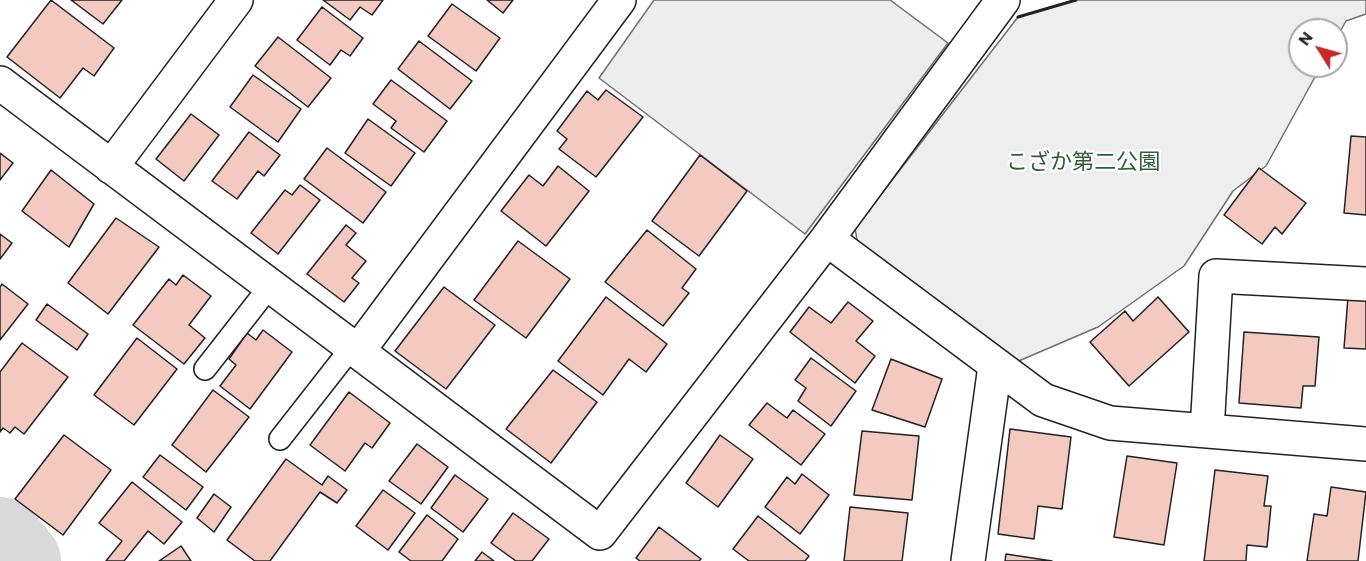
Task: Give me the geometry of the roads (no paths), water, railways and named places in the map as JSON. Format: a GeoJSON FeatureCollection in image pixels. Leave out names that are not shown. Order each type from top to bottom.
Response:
{"type":"FeatureCollection","features":[{"type":"Feature","properties":{"kind":"street"},"geometry":{"type":"LineString","coordinates":[[111,167],[236,0]]}},
{"type":"Feature","properties":{"kind":"street"},"geometry":{"type":"LineString","coordinates":[[355,349],[619,0]]}},
{"type":"Feature","properties":{"kind":"street"},"geometry":{"type":"LineString","coordinates":[[0,84],[355,349],[602,547],[1003,0]]}},
{"type":"Feature","properties":{"kind":"street"},"geometry":{"type":"LineString","coordinates":[[827,239],[1043,400],[1110,423],[1366,444]]}},
{"type":"Feature","properties":{"kind":"street"},"geometry":{"type":"LineString","coordinates":[[1207,431],[1216,276],[1366,284]]}},
{"type":"Feature","properties":{"kind":"street"},"geometry":{"type":"LineString","coordinates":[[968,561],[995,366]]}},
{"type":"Feature","properties":{"kind":"lane"},"geometry":{"type":"LineString","coordinates":[[205,369],[270,286]]}},
{"type":"Feature","properties":{"kind":"lane"},"geometry":{"type":"LineString","coordinates":[[280,439],[355,349]]}},
{"type":"Feature","properties":{"kind":"waterway"},"geometry":{"type":"LineString","coordinates":[[0,539],[19,561]]}},
{"type":"Feature","properties":{"kind":"park label","name":"こざか第二公園"},"geometry":{"type":"Point","coordinates":[1083,162]}}]}
